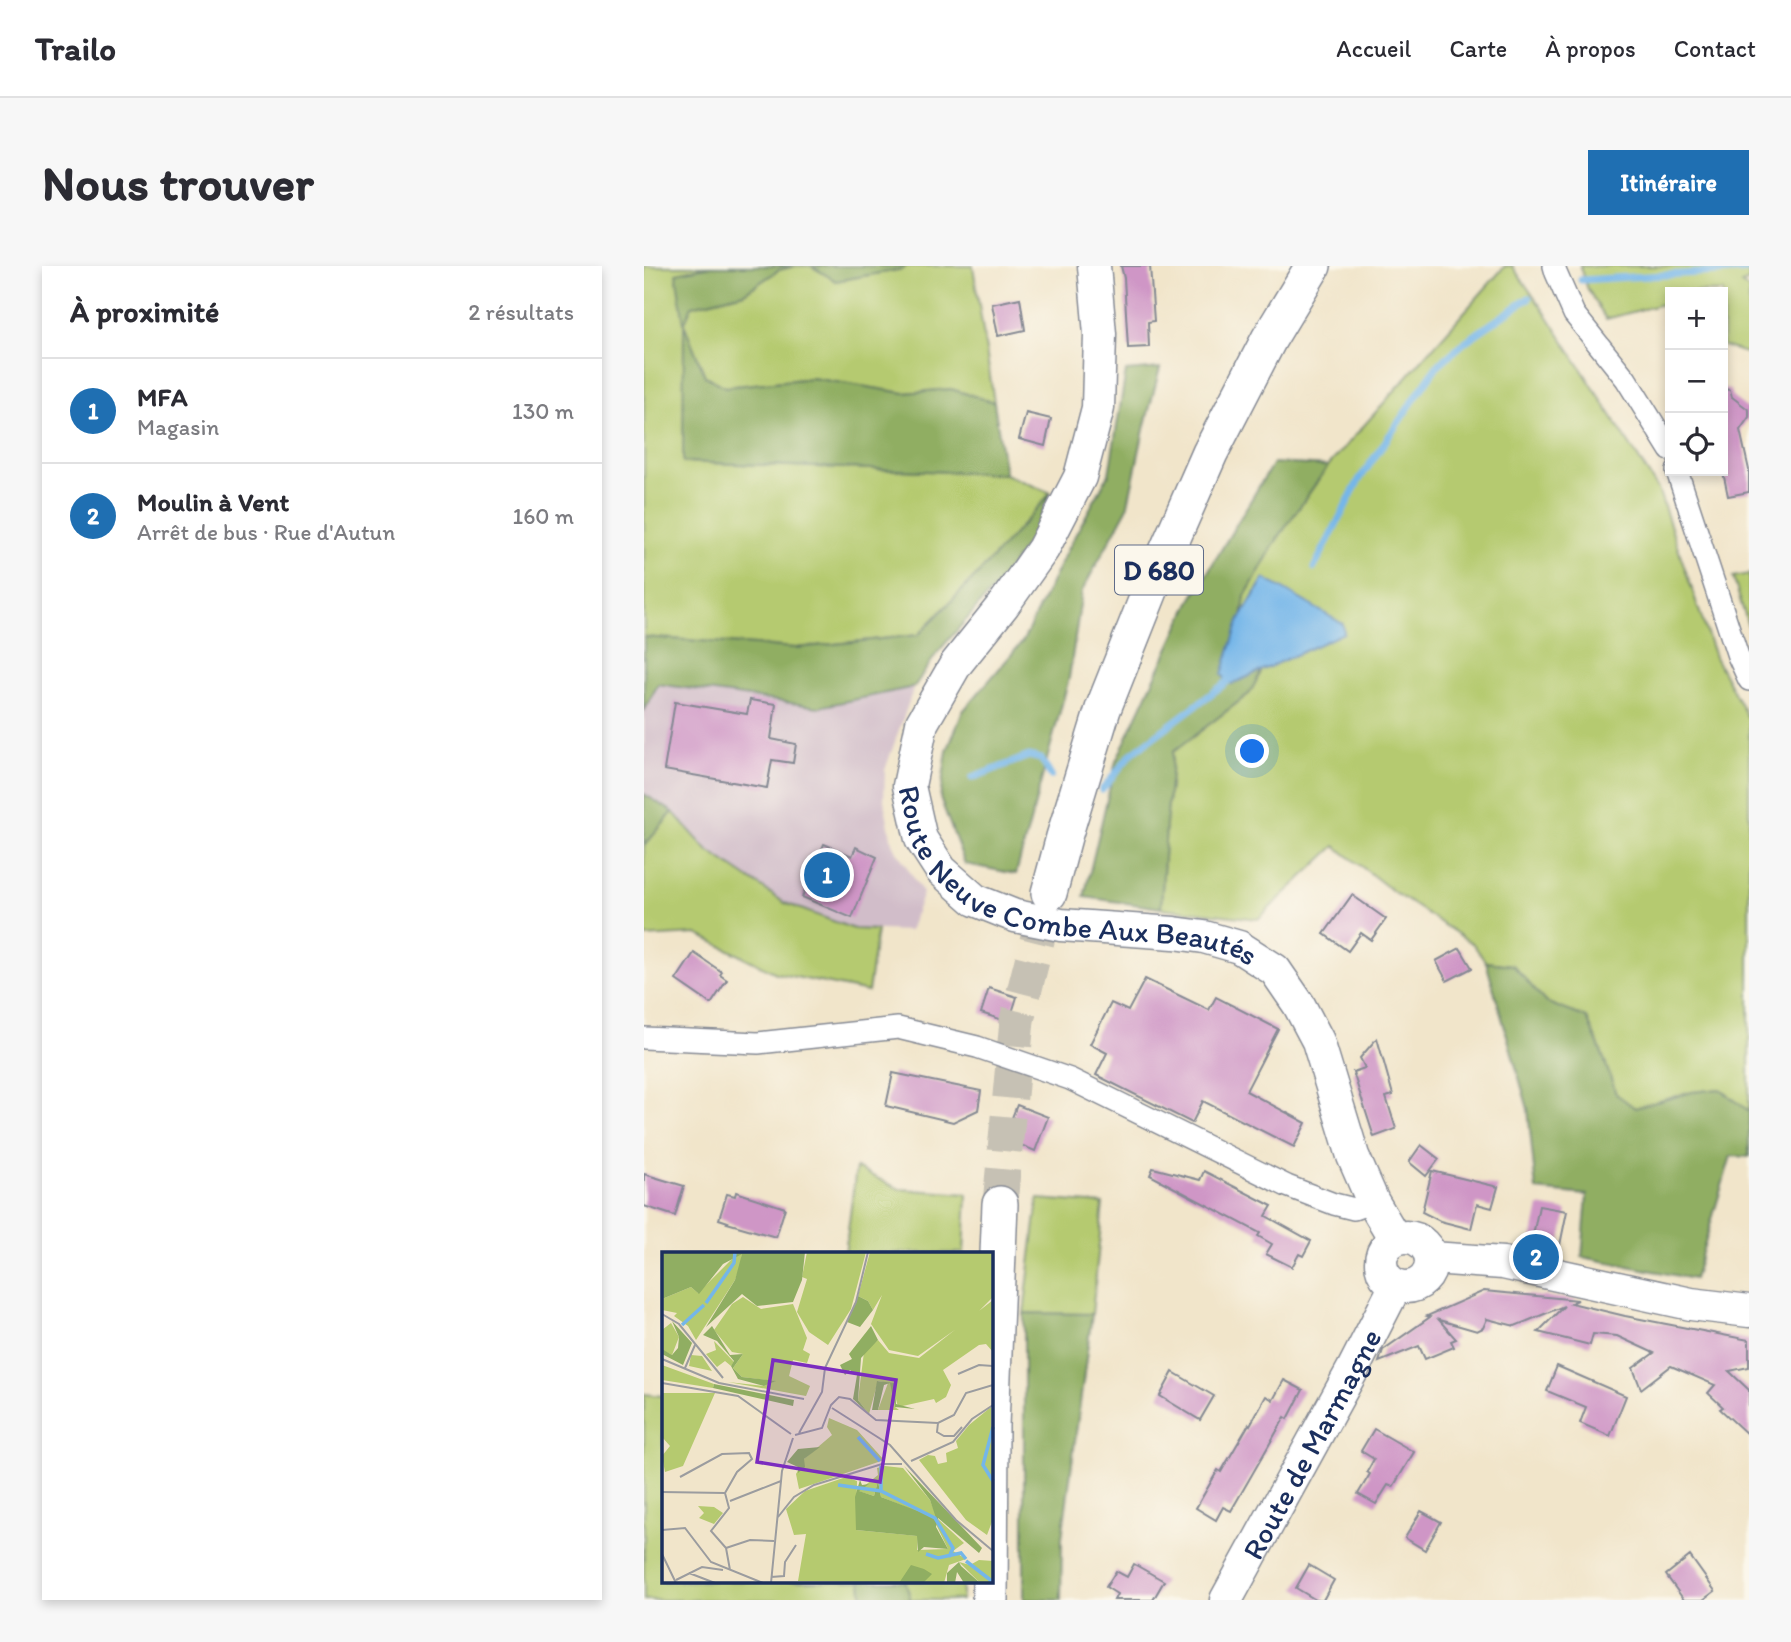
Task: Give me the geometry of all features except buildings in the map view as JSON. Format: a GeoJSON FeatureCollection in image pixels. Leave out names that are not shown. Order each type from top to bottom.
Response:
{"type":"FeatureCollection","features":[{"type":"Feature","properties":{"kind":"main road","name":"Route Neuve Combe Aux Beautés"},"geometry":{"type":"LineString","coordinates":[[1094,266],[1100,334],[1098,408],[1080,477],[1043,549],[956,664],[922,723],[909,786],[921,839],[941,870],[975,900],[1016,916],[1061,925],[1204,937],[1239,947],[1275,970],[1299,1005],[1318,1041],[1353,1156],[1373,1202],[1395,1239]]}},
{"type":"Feature","properties":{"kind":"main road","name":"D 680"},"geometry":{"type":"LineString","coordinates":[[1049,893],[1104,709],[1153,583],[1216,442],[1269,339],[1313,266]]}},
{"type":"Feature","properties":{"kind":"main road"},"geometry":{"type":"LineString","coordinates":[[992,1401],[1000,1204]]}},
{"type":"Feature","properties":{"kind":"main road"},"geometry":{"type":"LineString","coordinates":[[1402,1237],[1418,1239],[1429,1250],[1432,1258],[1429,1274],[1419,1285],[1411,1288],[1396,1286],[1389,1281],[1381,1267],[1383,1251],[1388,1244],[1402,1237]]}},
{"type":"Feature","properties":{"kind":"main road"},"geometry":{"type":"LineString","coordinates":[[1432,1258],[1503,1263],[1691,1304],[1749,1311]]}},
{"type":"Feature","properties":{"kind":"main road","name":"Route de Marmagne"},"geometry":{"type":"LineString","coordinates":[[1226,1600],[1396,1286]]}},
{"type":"Feature","properties":{"kind":"main road"},"geometry":{"type":"LineString","coordinates":[[990,1582],[990,1600]]}},
{"type":"Feature","properties":{"kind":"street"},"geometry":{"type":"LineString","coordinates":[[1554,266],[1574,314],[1626,380],[1665,442]]}},
{"type":"Feature","properties":{"kind":"street"},"geometry":{"type":"LineString","coordinates":[[1679,476],[1738,656],[1749,680]]}},
{"type":"Feature","properties":{"kind":"street"},"geometry":{"type":"LineString","coordinates":[[644,1038],[758,1043],[898,1028],[977,1047],[1070,1079],[1287,1186],[1334,1204],[1354,1209],[1373,1202]]}},
{"type":"Feature","properties":{"kind":"shaded area"},"geometry":{"type":"Polygon","coordinates":[[[657,684],[819,707],[914,687],[885,770],[884,800],[892,843],[923,893],[909,931],[855,929],[785,903],[707,850],[673,812],[644,794],[644,711],[657,684]]]}},
{"type":"Feature","properties":{"kind":"green space"},"geometry":{"type":"Polygon","coordinates":[[[644,266],[712,266],[677,273],[692,306],[744,293],[779,270],[795,266],[811,266],[836,281],[903,269],[906,266],[973,266],[994,402],[951,389],[904,393],[812,378],[725,387],[705,376],[685,326],[683,462],[1005,474],[1051,493],[918,635],[796,648],[644,637],[644,266]]]}},
{"type":"Feature","properties":{"kind":"green space"},"geometry":{"type":"Polygon","coordinates":[[[712,266],[795,266],[779,270],[744,293],[692,306],[684,324],[676,273],[712,266]]]}},
{"type":"Feature","properties":{"kind":"green space"},"geometry":{"type":"Polygon","coordinates":[[[811,266],[906,266],[903,269],[836,281],[811,266]]]}},
{"type":"Feature","properties":{"kind":"green space"},"geometry":{"type":"Polygon","coordinates":[[[1505,266],[1512,266],[1549,318],[1658,489],[1715,657],[1749,720],[1749,1111],[1719,1089],[1692,1092],[1635,1108],[1616,1094],[1587,1018],[1545,1002],[1513,965],[1486,962],[1473,944],[1394,892],[1335,846],[1258,919],[1161,908],[1173,752],[1250,693],[1239,639],[1245,596],[1276,541],[1328,466],[1505,266]]]}},
{"type":"Feature","properties":{"kind":"green space"},"geometry":{"type":"Polygon","coordinates":[[[1580,266],[1749,266],[1749,281],[1742,284],[1749,290],[1749,354],[1728,348],[1728,287],[1665,287],[1665,303],[1606,319],[1586,286],[1580,266]]]}},
{"type":"Feature","properties":{"kind":"green space"},"geometry":{"type":"Polygon","coordinates":[[[684,324],[705,376],[725,387],[812,378],[904,393],[951,389],[994,402],[1005,474],[683,462],[684,324]]]}},
{"type":"Feature","properties":{"kind":"green space"},"geometry":{"type":"Polygon","coordinates":[[[1160,368],[1127,509],[1082,591],[1069,678],[1016,874],[965,864],[940,798],[947,751],[963,711],[1023,641],[1067,550],[1109,474],[1126,371],[1160,368]]]}},
{"type":"Feature","properties":{"kind":"green space"},"geometry":{"type":"Polygon","coordinates":[[[1273,463],[1328,466],[1276,541],[1245,596],[1239,639],[1261,672],[1250,693],[1173,752],[1161,908],[1084,897],[1116,761],[1190,602],[1273,463]]]}},
{"type":"Feature","properties":{"kind":"green space"},"geometry":{"type":"Polygon","coordinates":[[[1051,493],[1032,537],[995,587],[937,653],[914,687],[819,707],[658,684],[644,711],[644,637],[796,648],[918,635],[1051,493]]]}},
{"type":"Feature","properties":{"kind":"green space"},"geometry":{"type":"Polygon","coordinates":[[[1749,574],[1749,629],[1733,577],[1749,574]]]}},
{"type":"Feature","properties":{"kind":"green space"},"geometry":{"type":"Polygon","coordinates":[[[644,794],[673,812],[644,846],[644,794]]]}},
{"type":"Feature","properties":{"kind":"green space"},"geometry":{"type":"Polygon","coordinates":[[[673,812],[707,850],[785,903],[854,929],[877,930],[868,992],[776,973],[697,934],[644,937],[644,846],[673,812]]]}},
{"type":"Feature","properties":{"kind":"green space"},"geometry":{"type":"Polygon","coordinates":[[[1486,962],[1513,965],[1545,1002],[1587,1018],[1616,1094],[1635,1108],[1692,1092],[1720,1089],[1749,1111],[1749,1157],[1731,1156],[1694,1279],[1582,1257],[1587,1195],[1536,1190],[1528,1109],[1486,962]]]}},
{"type":"Feature","properties":{"kind":"green space"},"geometry":{"type":"Polygon","coordinates":[[[856,1168],[899,1189],[967,1194],[964,1252],[845,1252],[856,1168]]]}},
{"type":"Feature","properties":{"kind":"green space"},"geometry":{"type":"Polygon","coordinates":[[[1038,1199],[1103,1204],[1092,1314],[1024,1313],[1038,1199]]]}},
{"type":"Feature","properties":{"kind":"green space"},"geometry":{"type":"Polygon","coordinates":[[[1024,1313],[1092,1314],[1062,1538],[1061,1600],[1024,1600],[1024,1313]]]}},
{"type":"Feature","properties":{"kind":"green space"},"geometry":{"type":"Polygon","coordinates":[[[644,1394],[662,1396],[662,1582],[861,1582],[863,1600],[644,1600],[644,1394]]]}},
{"type":"Feature","properties":{"kind":"green space"},"geometry":{"type":"Polygon","coordinates":[[[861,1582],[905,1582],[911,1600],[863,1600],[861,1582]]]}},
{"type":"Feature","properties":{"kind":"green space"},"geometry":{"type":"Polygon","coordinates":[[[905,1582],[962,1582],[962,1600],[911,1600],[905,1582]]]}},
{"type":"Feature","properties":{"kind":"water"},"geometry":{"type":"Polygon","coordinates":[[[1264,578],[1343,624],[1344,633],[1232,684],[1227,682],[1222,674],[1239,621],[1264,578]]]}},
{"type":"Feature","properties":{"kind":"waterway"},"geometry":{"type":"LineString","coordinates":[[1581,280],[1749,270]]}},
{"type":"Feature","properties":{"kind":"waterway"},"geometry":{"type":"LineString","coordinates":[[1314,568],[1359,480],[1437,366],[1466,341],[1529,298]]}},
{"type":"Feature","properties":{"kind":"waterway"},"geometry":{"type":"LineString","coordinates":[[1102,790],[1131,754],[1227,682],[1232,675]]}},
{"type":"Feature","properties":{"kind":"waterway"},"geometry":{"type":"LineString","coordinates":[[972,778],[1029,756],[1041,759],[1051,776]]}},
{"type":"Feature","properties":{"kind":"tunnel"},"geometry":{"type":"LineString","coordinates":[[1000,1204],[1017,1020],[1049,893]]}},
{"type":"Feature","properties":{"kind":"place","name":"MFA"},"geometry":{"type":"Point","coordinates":[827,875]}},
{"type":"Feature","properties":{"kind":"place","name":"Moulin à Vent"},"geometry":{"type":"Point","coordinates":[1536,1257]}}]}
